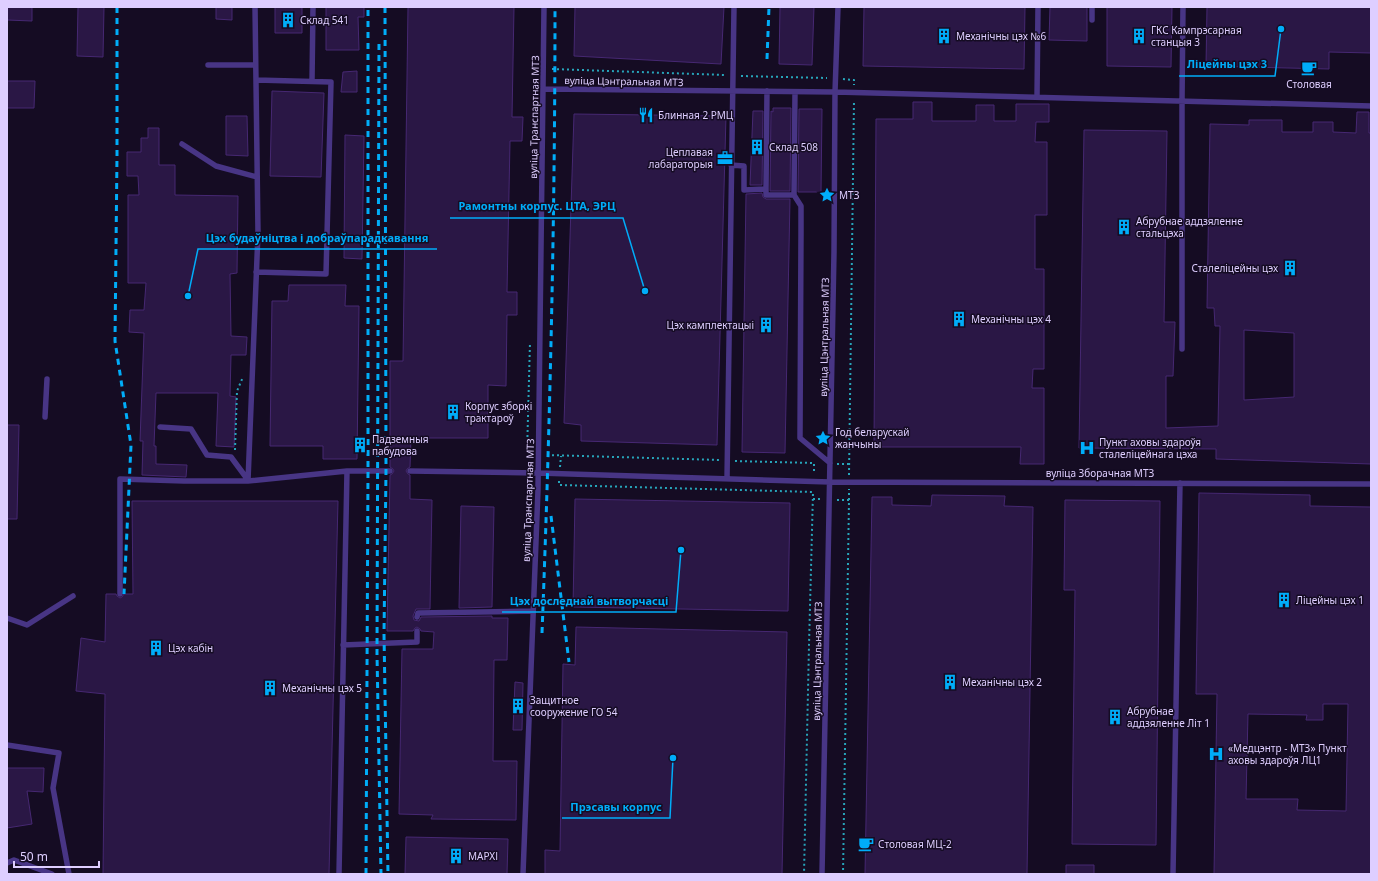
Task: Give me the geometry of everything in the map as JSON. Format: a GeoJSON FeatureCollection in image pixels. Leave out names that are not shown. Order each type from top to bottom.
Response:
{"type":"FeatureCollection","features":[{"type":"Feature","properties":{"kind":"lane"},"geometry":{"type":"LineString","coordinates":[[248,481],[258,233],[255,7]]}},
{"type":"Feature","properties":{"kind":"lane"},"geometry":{"type":"LineString","coordinates":[[312,81],[313,7]]}},
{"type":"Feature","properties":{"kind":"lane","name":"вуліца Транспартная МТЗ"},"geometry":{"type":"LineString","coordinates":[[523,874],[538,473],[544,7]]}},
{"type":"Feature","properties":{"kind":"lane"},"geometry":{"type":"LineString","coordinates":[[727,479],[734,7]]}},
{"type":"Feature","properties":{"kind":"lane"},"geometry":{"type":"LineString","coordinates":[[838,7],[835,92],[1371,106]]}},
{"type":"Feature","properties":{"kind":"lane"},"geometry":{"type":"LineString","coordinates":[[1037,98],[1038,7]]}},
{"type":"Feature","properties":{"kind":"lane"},"geometry":{"type":"LineString","coordinates":[[1092,7],[1092,20]]}},
{"type":"Feature","properties":{"kind":"lane"},"geometry":{"type":"LineString","coordinates":[[1182,349],[1183,7]]}},
{"type":"Feature","properties":{"kind":"lane"},"geometry":{"type":"LineString","coordinates":[[208,65],[256,65]]}},
{"type":"Feature","properties":{"kind":"lane"},"geometry":{"type":"LineString","coordinates":[[256,80],[331,82],[326,274],[256,272]]}},
{"type":"Feature","properties":{"kind":"lane","name":"вуліца Цэнтральная МТЗ"},"geometry":{"type":"LineString","coordinates":[[543,89],[835,92],[834,252],[822,874]]}},
{"type":"Feature","properties":{"kind":"lane"},"geometry":{"type":"LineString","coordinates":[[767,92],[766,195],[794,195]]}},
{"type":"Feature","properties":{"kind":"lane"},"geometry":{"type":"LineString","coordinates":[[795,92],[794,195],[801,206],[802,233],[800,438],[830,464]]}},
{"type":"Feature","properties":{"kind":"lane"},"geometry":{"type":"LineString","coordinates":[[182,144],[216,166],[257,177]]}},
{"type":"Feature","properties":{"kind":"lane"},"geometry":{"type":"LineString","coordinates":[[731,166],[744,166],[744,190],[766,189]]}},
{"type":"Feature","properties":{"kind":"lane"},"geometry":{"type":"LineString","coordinates":[[45,417],[47,380]]}},
{"type":"Feature","properties":{"kind":"lane"},"geometry":{"type":"LineString","coordinates":[[160,427],[190,429],[207,455],[230,457],[248,481]]}},
{"type":"Feature","properties":{"kind":"lane"},"geometry":{"type":"LineString","coordinates":[[339,874],[346,471]]}},
{"type":"Feature","properties":{"kind":"lane"},"geometry":{"type":"LineString","coordinates":[[120,594],[120,479],[248,481],[346,471],[390,471]]}},
{"type":"Feature","properties":{"kind":"lane","name":"вуліца Зборачная МТЗ"},"geometry":{"type":"LineString","coordinates":[[410,471],[538,473],[830,482],[1371,484]]}},
{"type":"Feature","properties":{"kind":"lane"},"geometry":{"type":"LineString","coordinates":[[1173,874],[1180,483]]}},
{"type":"Feature","properties":{"kind":"lane"},"geometry":{"type":"LineString","coordinates":[[7,618],[27,625],[73,596]]}},
{"type":"Feature","properties":{"kind":"lane"},"geometry":{"type":"LineString","coordinates":[[417,617],[418,613],[533,611]]}},
{"type":"Feature","properties":{"kind":"lane"},"geometry":{"type":"LineString","coordinates":[[343,645],[417,642],[418,631]]}},
{"type":"Feature","properties":{"kind":"lane"},"geometry":{"type":"LineString","coordinates":[[7,745],[59,753],[53,788],[69,874]]}},
{"type":"Feature","properties":{"kind":"lane"},"geometry":{"type":"LineString","coordinates":[[7,863],[14,860],[52,874]]}},
{"type":"Feature","properties":{"kind":"path"},"geometry":{"type":"LineString","coordinates":[[804,874],[814,492],[814,463],[561,456],[559,485],[814,492]]}},
{"type":"Feature","properties":{"kind":"path"},"geometry":{"type":"LineString","coordinates":[[813,499],[849,500],[843,874]]}},
{"type":"Feature","properties":{"kind":"building"},"geometry":{"type":"Polygon","coordinates":[[[7,7],[32,7],[32,21],[7,20],[7,7]]]}},
{"type":"Feature","properties":{"kind":"building"},"geometry":{"type":"Polygon","coordinates":[[[78,7],[104,7],[103,57],[77,56],[78,7]]]}},
{"type":"Feature","properties":{"kind":"building"},"geometry":{"type":"Polygon","coordinates":[[[216,7],[232,7],[232,20],[216,19],[216,7]]]}},
{"type":"Feature","properties":{"kind":"building","name":"Склад 541"},"geometry":{"type":"Polygon","coordinates":[[[275,7],[302,7],[302,33],[275,33],[275,7]]]}},
{"type":"Feature","properties":{"kind":"building"},"geometry":{"type":"Polygon","coordinates":[[[326,7],[364,7],[364,17],[358,17],[359,50],[326,50],[326,7]]]}},
{"type":"Feature","properties":{"kind":"building","name":"Корпус зборкі трактароў"},"geometry":{"type":"Polygon","coordinates":[[[408,7],[514,7],[512,117],[523,117],[522,141],[510,141],[507,292],[517,292],[517,315],[507,315],[506,386],[488,385],[488,438],[411,438],[410,467],[406,471],[410,475],[410,499],[432,500],[430,609],[416,609],[413,616],[414,620],[419,621],[421,617],[492,616],[492,618],[508,618],[507,660],[494,660],[493,761],[517,761],[516,820],[431,819],[433,815],[399,814],[402,649],[433,649],[434,632],[421,631],[417,627],[413,631],[387,631],[390,475],[394,471],[390,467],[390,361],[403,361],[408,7]]]}},
{"type":"Feature","properties":{"kind":"building"},"geometry":{"type":"Polygon","coordinates":[[[575,7],[724,7],[721,64],[574,56],[575,7]]]}},
{"type":"Feature","properties":{"kind":"building"},"geometry":{"type":"Polygon","coordinates":[[[780,7],[814,7],[812,65],[779,64],[780,7]]]}},
{"type":"Feature","properties":{"kind":"building","name":"Механічны цэх №6"},"geometry":{"type":"Polygon","coordinates":[[[864,7],[1025,7],[1024,69],[863,66],[864,7]]]}},
{"type":"Feature","properties":{"kind":"building"},"geometry":{"type":"Polygon","coordinates":[[[1050,7],[1087,7],[1087,41],[1049,40],[1050,7]]]}},
{"type":"Feature","properties":{"kind":"building","name":"ГКС Кампрэсарная станцыя 3"},"geometry":{"type":"Polygon","coordinates":[[[1107,7],[1172,7],[1171,67],[1107,66],[1107,7]]]}},
{"type":"Feature","properties":{"kind":"building"},"geometry":{"type":"Polygon","coordinates":[[[1207,7],[1371,7],[1371,53],[1329,52],[1329,69],[1206,66],[1207,7]]]}},
{"type":"Feature","properties":{"kind":"building"},"geometry":{"type":"Polygon","coordinates":[[[357,71],[357,92],[341,92],[343,72],[357,71]]]}},
{"type":"Feature","properties":{"kind":"building"},"geometry":{"type":"Polygon","coordinates":[[[7,81],[35,81],[34,108],[7,108],[7,81]]]}},
{"type":"Feature","properties":{"kind":"building"},"geometry":{"type":"Polygon","coordinates":[[[272,91],[324,93],[321,177],[270,176],[272,91]]]}},
{"type":"Feature","properties":{"kind":"building","name":"Механічны цэх 4"},"geometry":{"type":"Polygon","coordinates":[[[913,102],[932,102],[932,121],[976,121],[976,105],[994,105],[994,121],[1016,121],[1016,104],[1049,104],[1049,122],[1036,122],[1035,142],[1047,142],[1047,215],[1035,215],[1035,269],[1044,269],[1044,369],[1033,369],[1032,388],[1044,388],[1044,464],[1020,464],[1021,447],[874,447],[876,119],[913,119],[913,102]]]}},
{"type":"Feature","properties":{"kind":"building"},"geometry":{"type":"Polygon","coordinates":[[[773,108],[791,108],[790,191],[770,191],[771,111],[773,112],[773,108]]]}},
{"type":"Feature","properties":{"kind":"building"},"geometry":{"type":"Polygon","coordinates":[[[799,109],[822,109],[821,192],[798,192],[799,109]]]}},
{"type":"Feature","properties":{"kind":"building","name":"Склад 508"},"geometry":{"type":"Polygon","coordinates":[[[753,111],[763,111],[762,185],[750,185],[753,111]]]}},
{"type":"Feature","properties":{"kind":"building","name":"Сталеліцейны цэх"},"geometry":{"type":"Polygon","coordinates":[[[1357,112],[1369,112],[1369,133],[1371,133],[1371,464],[1216,459],[1216,449],[1079,448],[1084,130],[1167,131],[1164,322],[1175,322],[1173,376],[1166,376],[1166,428],[1218,426],[1220,326],[1215,326],[1214,308],[1207,308],[1210,124],[1249,125],[1249,120],[1282,120],[1282,132],[1313,132],[1313,122],[1333,122],[1333,132],[1356,133],[1357,112]],[[1244,330],[1244,400],[1294,397],[1294,333],[1244,330]]]}},
{"type":"Feature","properties":{"kind":"building"},"geometry":{"type":"Polygon","coordinates":[[[574,114],[726,116],[717,445],[581,441],[581,425],[564,423],[574,114]]]}},
{"type":"Feature","properties":{"kind":"building"},"geometry":{"type":"Polygon","coordinates":[[[226,116],[247,116],[248,156],[226,155],[226,116]]]}},
{"type":"Feature","properties":{"kind":"building"},"geometry":{"type":"Polygon","coordinates":[[[148,128],[159,128],[159,165],[175,165],[175,195],[238,196],[237,273],[230,274],[231,336],[247,337],[246,355],[231,355],[230,396],[236,397],[234,447],[216,446],[218,393],[156,393],[154,446],[156,446],[156,464],[187,465],[186,477],[142,475],[143,441],[140,441],[144,333],[129,332],[130,310],[144,310],[146,283],[128,283],[128,195],[139,195],[138,176],[127,176],[127,152],[141,152],[141,138],[148,138],[148,128]]]}},
{"type":"Feature","properties":{"kind":"building"},"geometry":{"type":"Polygon","coordinates":[[[345,135],[364,136],[362,259],[344,258],[345,135]]]}},
{"type":"Feature","properties":{"kind":"building","name":"Цэх камплектацыі"},"geometry":{"type":"Polygon","coordinates":[[[762,193],[763,197],[766,199],[790,199],[785,453],[742,452],[746,194],[762,193]]]}},
{"type":"Feature","properties":{"kind":"building"},"geometry":{"type":"Polygon","coordinates":[[[289,285],[346,285],[345,306],[359,306],[357,459],[323,459],[323,446],[270,446],[272,301],[288,301],[289,285]]]}},
{"type":"Feature","properties":{"kind":"building"},"geometry":{"type":"Polygon","coordinates":[[[7,425],[19,425],[17,519],[7,519],[7,425]]]}},
{"type":"Feature","properties":{"kind":"building","name":"Ліцейны цэх 1"},"geometry":{"type":"Polygon","coordinates":[[[1199,493],[1310,495],[1310,506],[1371,507],[1371,874],[1214,874],[1217,694],[1196,694],[1199,493]],[[1323,704],[1323,720],[1306,720],[1307,715],[1248,714],[1246,799],[1298,799],[1297,810],[1346,811],[1348,704],[1323,704]]]}},
{"type":"Feature","properties":{"kind":"building","name":"Механічны цэх 2"},"geometry":{"type":"Polygon","coordinates":[[[932,495],[1005,496],[1004,506],[1033,507],[1027,874],[865,874],[872,497],[892,497],[892,505],[931,506],[932,495]]]}},
{"type":"Feature","properties":{"kind":"building"},"geometry":{"type":"Polygon","coordinates":[[[575,499],[790,503],[788,611],[573,607],[575,499]]]}},
{"type":"Feature","properties":{"kind":"building","name":"Абрубнае аддзяленне Літ 1"},"geometry":{"type":"Polygon","coordinates":[[[1065,500],[1160,501],[1156,845],[1072,844],[1075,590],[1064,590],[1065,500]]]}},
{"type":"Feature","properties":{"kind":"building"},"geometry":{"type":"Polygon","coordinates":[[[132,501],[338,501],[329,874],[103,874],[105,694],[76,691],[81,638],[105,642],[106,594],[116,594],[120,598],[124,594],[133,594],[132,501]]]}},
{"type":"Feature","properties":{"kind":"building"},"geometry":{"type":"Polygon","coordinates":[[[461,506],[494,507],[492,607],[459,608],[461,506]]]}},
{"type":"Feature","properties":{"kind":"building"},"geometry":{"type":"Polygon","coordinates":[[[576,627],[787,632],[782,874],[545,874],[545,850],[560,851],[563,664],[575,665],[576,627]]]}},
{"type":"Feature","properties":{"kind":"building","name":"Защитное сооружение ГО 54"},"geometry":{"type":"Polygon","coordinates":[[[515,682],[523,683],[522,730],[513,730],[515,682]]]}},
{"type":"Feature","properties":{"kind":"building"},"geometry":{"type":"Polygon","coordinates":[[[7,768],[44,768],[43,792],[27,791],[32,824],[7,828],[7,768]]]}},
{"type":"Feature","properties":{"kind":"building","name":"МАРХІ"},"geometry":{"type":"Polygon","coordinates":[[[406,837],[508,839],[507,874],[405,874],[406,837]]]}},
{"type":"Feature","properties":{"kind":"building"},"geometry":{"type":"Polygon","coordinates":[[[1066,865],[1094,865],[1094,874],[1066,874],[1066,865]]]}},
{"type":"Feature","properties":{"kind":"railway"},"geometry":{"type":"LineString","coordinates":[[117,7],[115,341],[131,445],[124,594]]}},
{"type":"Feature","properties":{"kind":"railway"},"geometry":{"type":"LineString","coordinates":[[366,874],[368,7]]}},
{"type":"Feature","properties":{"kind":"railway"},"geometry":{"type":"LineString","coordinates":[[385,7],[386,471],[384,634],[388,874]]}},
{"type":"Feature","properties":{"kind":"railway"},"geometry":{"type":"LineString","coordinates":[[542,633],[552,320],[555,7]]}},
{"type":"Feature","properties":{"kind":"railway"},"geometry":{"type":"LineString","coordinates":[[767,59],[769,7]]}},
{"type":"Feature","properties":{"kind":"railway"},"geometry":{"type":"LineString","coordinates":[[379,44],[377,654],[381,874]]}},
{"type":"Feature","properties":{"kind":"railway"},"geometry":{"type":"LineString","coordinates":[[551,516],[569,662]]}},
{"type":"Feature","properties":{"kind":"place","name":"Склад 541"},"geometry":{"type":"Point","coordinates":[288,20]}},
{"type":"Feature","properties":{"kind":"place","name":"Ліцейны цэх 3"},"geometry":{"type":"Point","coordinates":[1281,29]}},
{"type":"Feature","properties":{"kind":"place","name":"Механічны цэх №6"},"geometry":{"type":"Point","coordinates":[944,36]}},
{"type":"Feature","properties":{"kind":"place","name":"ГКС Кампрэсарная станцыя 3"},"geometry":{"type":"Point","coordinates":[1139,36]}},
{"type":"Feature","properties":{"kind":"place","name":"Столовая"},"geometry":{"type":"Point","coordinates":[1309,68]}},
{"type":"Feature","properties":{"kind":"place","name":"Блинная 2 РМЦ"},"geometry":{"type":"Point","coordinates":[646,115]}},
{"type":"Feature","properties":{"kind":"place","name":"Склад 508"},"geometry":{"type":"Point","coordinates":[757,147]}},
{"type":"Feature","properties":{"kind":"place","name":"Цеплавая лабараторыя"},"geometry":{"type":"Point","coordinates":[725,158]}},
{"type":"Feature","properties":{"kind":"place","name":"МТЗ"},"geometry":{"type":"Point","coordinates":[827,195]}},
{"type":"Feature","properties":{"kind":"place","name":"Абрубнае аддзяленне стальцэха"},"geometry":{"type":"Point","coordinates":[1124,227]}},
{"type":"Feature","properties":{"kind":"place","name":"Сталеліцейны цэх"},"geometry":{"type":"Point","coordinates":[1290,268]}},
{"type":"Feature","properties":{"kind":"place","name":"Рамонтны корпус. ЦТА, ЭРЦ"},"geometry":{"type":"Point","coordinates":[645,291]}},
{"type":"Feature","properties":{"kind":"place","name":"Цэх будаўніцтва і добраўпарадкавання"},"geometry":{"type":"Point","coordinates":[188,296]}},
{"type":"Feature","properties":{"kind":"place","name":"Механічны цэх 4"},"geometry":{"type":"Point","coordinates":[959,319]}},
{"type":"Feature","properties":{"kind":"place","name":"Цэх камплектацыі"},"geometry":{"type":"Point","coordinates":[766,325]}},
{"type":"Feature","properties":{"kind":"place","name":"Корпус зборкі трактароў"},"geometry":{"type":"Point","coordinates":[453,412]}},
{"type":"Feature","properties":{"kind":"place","name":"Год беларускай жанчыны"},"geometry":{"type":"Point","coordinates":[823,438]}},
{"type":"Feature","properties":{"kind":"place","name":"Падземныя пабудова"},"geometry":{"type":"Point","coordinates":[360,445]}},
{"type":"Feature","properties":{"kind":"place","name":"Пункт аховы здароўя сталеліцейнага цэха"},"geometry":{"type":"Point","coordinates":[1087,448]}},
{"type":"Feature","properties":{"kind":"place","name":"Цэх доследнай вытворчасці"},"geometry":{"type":"Point","coordinates":[681,550]}},
{"type":"Feature","properties":{"kind":"place","name":"Ліцейны цэх 1"},"geometry":{"type":"Point","coordinates":[1284,600]}},
{"type":"Feature","properties":{"kind":"place","name":"Цэх кабін"},"geometry":{"type":"Point","coordinates":[156,648]}},
{"type":"Feature","properties":{"kind":"place","name":"Механічны цэх 2"},"geometry":{"type":"Point","coordinates":[950,682]}},
{"type":"Feature","properties":{"kind":"place","name":"Механічны цэх 5"},"geometry":{"type":"Point","coordinates":[270,688]}},
{"type":"Feature","properties":{"kind":"place","name":"Защитное сооружение ГО 54"},"geometry":{"type":"Point","coordinates":[518,706]}},
{"type":"Feature","properties":{"kind":"place","name":"Абрубнае аддзяленне Літ 1"},"geometry":{"type":"Point","coordinates":[1115,717]}},
{"type":"Feature","properties":{"kind":"place","name":"«Медцэнтр - МТЗ» Пункт аховы здароўя ЛЦ1"},"geometry":{"type":"Point","coordinates":[1216,754]}},
{"type":"Feature","properties":{"kind":"place","name":"Прэсавы корпус"},"geometry":{"type":"Point","coordinates":[673,758]}},
{"type":"Feature","properties":{"kind":"place","name":"Столовая МЦ-2"},"geometry":{"type":"Point","coordinates":[866,844]}},
{"type":"Feature","properties":{"kind":"place","name":"МАРХІ"},"geometry":{"type":"Point","coordinates":[456,856]}}]}
